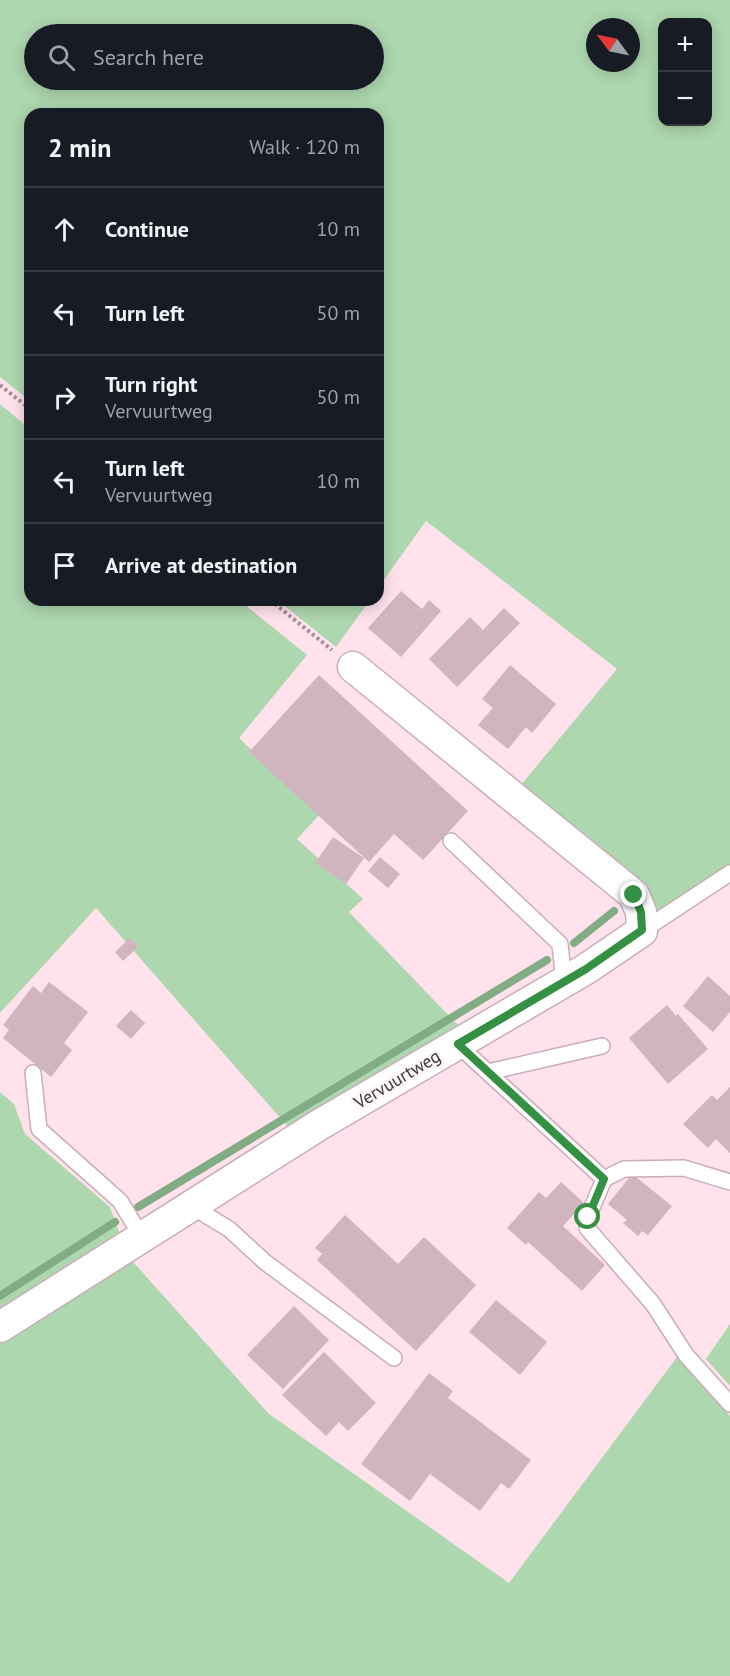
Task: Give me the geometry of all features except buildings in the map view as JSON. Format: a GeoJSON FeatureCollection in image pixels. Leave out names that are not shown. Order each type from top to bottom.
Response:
{"type":"FeatureCollection","features":[{"type":"Feature","properties":{"kind":"street"},"geometry":{"type":"LineString","coordinates":[[353,667],[634,895],[641,912],[642,930]]}},
{"type":"Feature","properties":{"kind":"street","name":"Vervuurtweg"},"geometry":{"type":"LineString","coordinates":[[0,1328],[319,1125],[564,982],[642,930]]}},
{"type":"Feature","properties":{"kind":"lane"},"geometry":{"type":"LineString","coordinates":[[451,841],[560,944],[564,982]]}},
{"type":"Feature","properties":{"kind":"lane"},"geometry":{"type":"LineString","coordinates":[[642,930],[730,873]]}},
{"type":"Feature","properties":{"kind":"lane"},"geometry":{"type":"LineString","coordinates":[[458,1044],[604,1179]]}},
{"type":"Feature","properties":{"kind":"lane"},"geometry":{"type":"LineString","coordinates":[[488,1072],[602,1046]]}},
{"type":"Feature","properties":{"kind":"lane"},"geometry":{"type":"LineString","coordinates":[[33,1072],[39,1128],[120,1201],[142,1237]]}},
{"type":"Feature","properties":{"kind":"lane"},"geometry":{"type":"LineString","coordinates":[[730,1182],[684,1168],[624,1169],[604,1179],[588,1217],[587,1228],[653,1304],[686,1355],[730,1404]]}},
{"type":"Feature","properties":{"kind":"lane"},"geometry":{"type":"LineString","coordinates":[[191,1206],[229,1229],[265,1262],[394,1358]]}},
{"type":"Feature","properties":{"kind":"path"},"geometry":{"type":"LineString","coordinates":[[0,385],[24,404]]}},
{"type":"Feature","properties":{"kind":"path"},"geometry":{"type":"LineString","coordinates":[[277,606],[353,667]]}},
{"type":"Feature","properties":{"kind":"green space"},"geometry":{"type":"Polygon","coordinates":[[[0,0],[730,0],[730,867],[650,918],[520,786],[617,669],[426,521],[384,580],[384,108],[24,108],[24,396],[0,377],[0,0]]]}},
{"type":"Feature","properties":{"kind":"green space"},"geometry":{"type":"Polygon","coordinates":[[[0,404],[24,424],[24,606],[246,606],[307,655],[239,738],[319,815],[297,839],[363,899],[349,912],[459,1026],[289,1128],[96,908],[0,1013],[0,404]]]}},
{"type":"Feature","properties":{"kind":"green space"},"geometry":{"type":"Polygon","coordinates":[[[285,606],[366,606],[336,647],[285,606]]]}},
{"type":"Feature","properties":{"kind":"green space"},"geometry":{"type":"Polygon","coordinates":[[[0,1092],[14,1104],[25,1134],[110,1207],[121,1237],[0,1312],[0,1092]]]}},
{"type":"Feature","properties":{"kind":"green space"},"geometry":{"type":"Polygon","coordinates":[[[127,1255],[269,1414],[509,1583],[677,1357],[730,1416],[730,1676],[0,1676],[0,1337],[127,1255]]]}},
{"type":"Feature","properties":{"kind":"green space"},"geometry":{"type":"Polygon","coordinates":[[[730,1324],[730,1386],[706,1359],[730,1324]]]}},
{"type":"Feature","properties":{"kind":"waterway"},"geometry":{"type":"LineString","coordinates":[[574,943],[614,911]]}},
{"type":"Feature","properties":{"kind":"waterway"},"geometry":{"type":"LineString","coordinates":[[138,1207],[547,960]]}},
{"type":"Feature","properties":{"kind":"waterway"},"geometry":{"type":"LineString","coordinates":[[0,1296],[115,1222]]}},
{"type":"Feature","properties":{"kind":"route"},"geometry":{"type":"LineString","coordinates":[[588,1217],[604,1179],[458,1044],[586,969],[642,930],[641,912],[634,895]]}}]}
